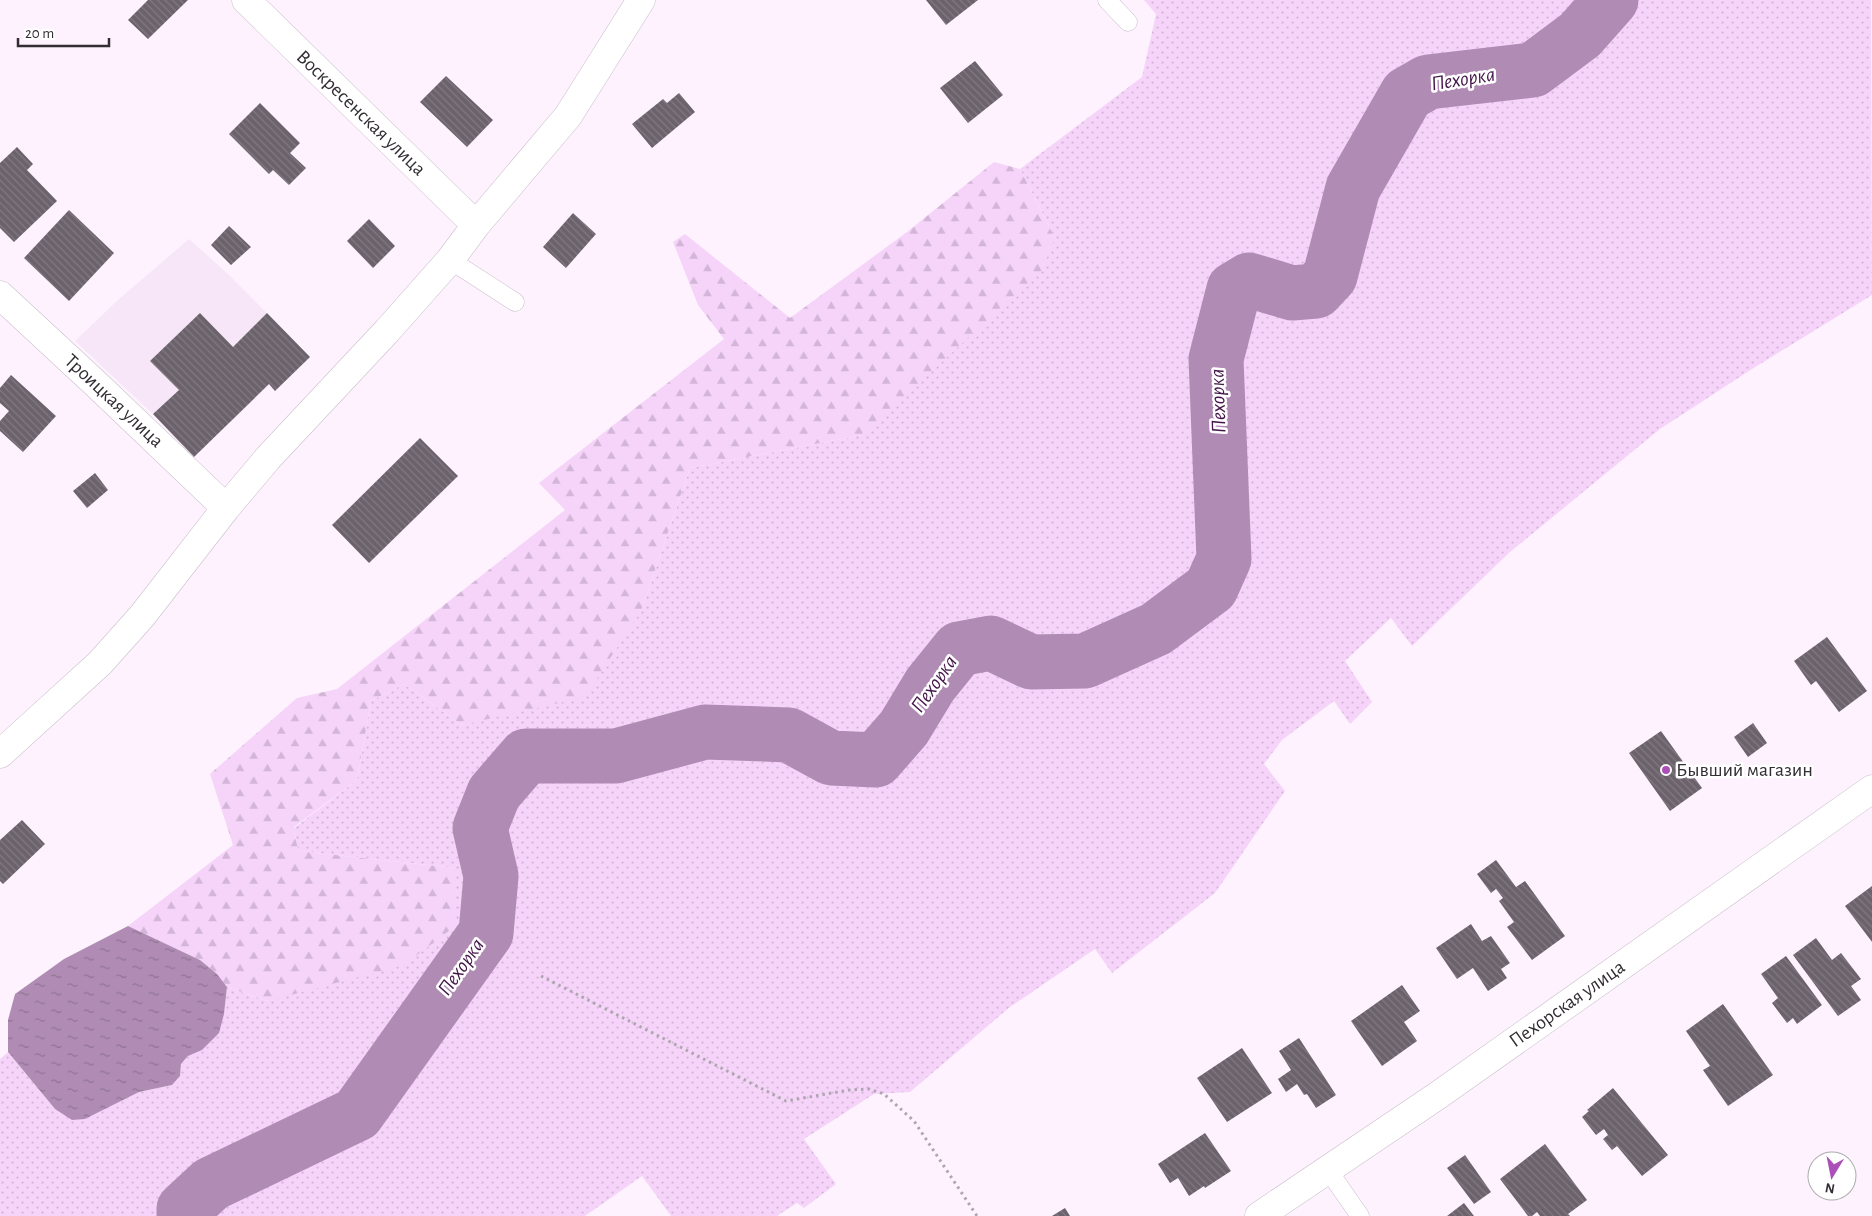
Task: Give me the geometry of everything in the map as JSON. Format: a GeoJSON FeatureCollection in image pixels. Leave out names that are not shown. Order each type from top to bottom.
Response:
{"type":"FeatureCollection","features":[{"type":"Feature","properties":{"kind":"street","name":"Воскресенская улица"},"geometry":{"type":"LineString","coordinates":[[246,0],[476,225]]}},
{"type":"Feature","properties":{"kind":"street"},"geometry":{"type":"LineString","coordinates":[[0,754],[100,663],[142,616],[226,508],[268,458],[387,331],[450,260],[476,225],[568,116],[641,0]]}},
{"type":"Feature","properties":{"kind":"street","name":"Троицкая улица"},"geometry":{"type":"LineString","coordinates":[[0,296],[226,508]]}},
{"type":"Feature","properties":{"kind":"street","name":"Пехорская улица"},"geometry":{"type":"LineString","coordinates":[[1259,1216],[1424,1105],[1872,789]]}},
{"type":"Feature","properties":{"kind":"lane"},"geometry":{"type":"LineString","coordinates":[[1107,0],[1128,22]]}},
{"type":"Feature","properties":{"kind":"lane"},"geometry":{"type":"LineString","coordinates":[[450,260],[515,302]]}},
{"type":"Feature","properties":{"kind":"lane"},"geometry":{"type":"LineString","coordinates":[[1328,1170],[1360,1216]]}},
{"type":"Feature","properties":{"kind":"path"},"geometry":{"type":"LineString","coordinates":[[541,976],[786,1101],[849,1090],[869,1089],[884,1094],[914,1121],[977,1216]]}},
{"type":"Feature","properties":{"kind":"shaded area"},"geometry":{"type":"Polygon","coordinates":[[[189,239],[230,276],[310,357],[275,391],[269,385],[194,457],[153,414],[75,341],[119,299],[189,239]]]}},
{"type":"Feature","properties":{"kind":"green space"},"geometry":{"type":"Polygon","coordinates":[[[1144,0],[1871,0],[1872,295],[1752,369],[1660,429],[1510,552],[1412,646],[1391,618],[1345,661],[1372,702],[1350,724],[1334,701],[1282,740],[1264,764],[1285,791],[1215,893],[1112,973],[1095,949],[1010,1007],[910,1092],[874,1094],[804,1139],[836,1184],[804,1208],[797,1203],[777,1216],[671,1216],[642,1176],[585,1216],[0,1216],[0,1059],[8,1052],[55,1109],[85,1119],[139,1092],[172,1085],[180,1076],[181,1065],[188,1056],[202,1050],[224,1014],[227,987],[268,1001],[456,868],[298,851],[294,828],[357,780],[371,701],[404,684],[462,725],[641,611],[690,468],[862,435],[1055,238],[1020,169],[1142,77],[1156,14],[1144,0]]]}},
{"type":"Feature","properties":{"kind":"green space"},"geometry":{"type":"Polygon","coordinates":[[[994,162],[1020,169],[1055,238],[1042,270],[862,435],[690,468],[641,611],[585,697],[462,725],[404,684],[371,701],[357,780],[294,827],[298,851],[456,868],[454,927],[404,965],[268,1001],[227,987],[217,974],[200,960],[128,926],[233,845],[210,774],[297,698],[337,689],[565,510],[539,483],[724,339],[698,305],[673,242],[685,234],[790,318],[907,232],[994,162]]]}},
{"type":"Feature","properties":{"kind":"water"},"geometry":{"type":"Polygon","coordinates":[[[128,926],[200,960],[217,974],[227,987],[224,1014],[219,1033],[202,1050],[188,1056],[181,1064],[180,1076],[172,1085],[139,1092],[85,1119],[72,1120],[55,1109],[8,1052],[8,1020],[15,994],[64,959],[128,926]]]}},
{"type":"Feature","properties":{"kind":"building"},"geometry":{"type":"Polygon","coordinates":[[[148,0],[188,0],[148,39],[128,20],[148,0]]]}},
{"type":"Feature","properties":{"kind":"building"},"geometry":{"type":"Polygon","coordinates":[[[926,0],[978,0],[946,25],[926,0]]]}},
{"type":"Feature","properties":{"kind":"building"},"geometry":{"type":"Polygon","coordinates":[[[975,61],[1003,95],[968,123],[940,88],[975,61]]]}},
{"type":"Feature","properties":{"kind":"building"},"geometry":{"type":"Polygon","coordinates":[[[446,76],[493,120],[467,147],[420,102],[446,76]]]}},
{"type":"Feature","properties":{"kind":"building"},"geometry":{"type":"Polygon","coordinates":[[[679,93],[695,112],[652,148],[632,124],[663,99],[667,103],[679,93]]]}},
{"type":"Feature","properties":{"kind":"building"},"geometry":{"type":"Polygon","coordinates":[[[260,103],[300,143],[290,153],[306,168],[289,185],[273,170],[269,174],[229,134],[260,103]]]}},
{"type":"Feature","properties":{"kind":"building"},"geometry":{"type":"Polygon","coordinates":[[[17,147],[33,164],[27,170],[57,201],[14,242],[0,228],[0,163],[17,147]]]}},
{"type":"Feature","properties":{"kind":"building"},"geometry":{"type":"Polygon","coordinates":[[[69,210],[114,253],[69,301],[24,258],[69,210]]]}},
{"type":"Feature","properties":{"kind":"building"},"geometry":{"type":"Polygon","coordinates":[[[573,213],[596,234],[566,268],[543,247],[573,213]]]}},
{"type":"Feature","properties":{"kind":"building"},"geometry":{"type":"Polygon","coordinates":[[[369,219],[395,246],[373,268],[347,241],[369,219]]]}},
{"type":"Feature","properties":{"kind":"building"},"geometry":{"type":"Polygon","coordinates":[[[229,226],[251,247],[231,265],[211,245],[229,226]]]}},
{"type":"Feature","properties":{"kind":"building"},"geometry":{"type":"Polygon","coordinates":[[[200,313],[233,347],[267,313],[310,357],[275,391],[269,384],[194,457],[153,414],[179,390],[150,361],[200,313]]]}},
{"type":"Feature","properties":{"kind":"building"},"geometry":{"type":"Polygon","coordinates":[[[11,375],[56,416],[23,452],[0,431],[0,421],[9,411],[0,403],[0,388],[11,375]]]}},
{"type":"Feature","properties":{"kind":"building"},"geometry":{"type":"Polygon","coordinates":[[[420,438],[458,476],[369,563],[332,525],[420,438]]]}},
{"type":"Feature","properties":{"kind":"building"},"geometry":{"type":"Polygon","coordinates":[[[95,473],[108,490],[87,508],[73,491],[95,473]]]}},
{"type":"Feature","properties":{"kind":"building"},"geometry":{"type":"Polygon","coordinates":[[[1827,637],[1867,691],[1839,712],[1816,681],[1811,685],[1794,661],[1827,637]]]}},
{"type":"Feature","properties":{"kind":"building"},"geometry":{"type":"Polygon","coordinates":[[[1753,723],[1767,743],[1748,757],[1734,737],[1753,723]]]}},
{"type":"Feature","properties":{"kind":"building","name":"Бывший магазин"},"geometry":{"type":"Polygon","coordinates":[[[1661,731],[1702,788],[1670,811],[1629,753],[1661,731]]]}},
{"type":"Feature","properties":{"kind":"building"},"geometry":{"type":"Polygon","coordinates":[[[22,820],[45,844],[3,884],[0,881],[0,840],[22,820]]]}},
{"type":"Feature","properties":{"kind":"building"},"geometry":{"type":"Polygon","coordinates":[[[1496,860],[1516,887],[1525,881],[1565,936],[1532,960],[1507,927],[1514,922],[1499,901],[1503,898],[1496,889],[1491,893],[1477,874],[1496,860]]]}},
{"type":"Feature","properties":{"kind":"building"},"geometry":{"type":"Polygon","coordinates":[[[1872,886],[1872,942],[1845,906],[1872,886]]]}},
{"type":"Feature","properties":{"kind":"building"},"geometry":{"type":"Polygon","coordinates":[[[1471,924],[1482,941],[1491,936],[1510,963],[1501,969],[1507,978],[1488,991],[1473,968],[1457,979],[1436,948],[1471,924]]]}},
{"type":"Feature","properties":{"kind":"building"},"geometry":{"type":"Polygon","coordinates":[[[1816,938],[1832,960],[1841,953],[1861,979],[1851,986],[1861,1000],[1838,1016],[1793,955],[1816,938]]]}},
{"type":"Feature","properties":{"kind":"building"},"geometry":{"type":"Polygon","coordinates":[[[1786,956],[1822,1005],[1797,1024],[1793,1018],[1787,1023],[1772,1003],[1778,998],[1761,974],[1786,956]]]}},
{"type":"Feature","properties":{"kind":"building"},"geometry":{"type":"Polygon","coordinates":[[[1402,985],[1420,1011],[1404,1022],[1417,1041],[1382,1066],[1351,1021],[1402,985]]]}},
{"type":"Feature","properties":{"kind":"building"},"geometry":{"type":"Polygon","coordinates":[[[1723,1004],[1773,1075],[1728,1106],[1703,1070],[1710,1066],[1686,1031],[1723,1004]]]}},
{"type":"Feature","properties":{"kind":"building"},"geometry":{"type":"Polygon","coordinates":[[[1299,1038],[1336,1095],[1316,1108],[1307,1094],[1304,1095],[1297,1084],[1286,1092],[1278,1079],[1291,1070],[1279,1051],[1299,1038]]]}},
{"type":"Feature","properties":{"kind":"building"},"geometry":{"type":"Polygon","coordinates":[[[1242,1048],[1272,1093],[1227,1122],[1197,1078],[1242,1048]]]}},
{"type":"Feature","properties":{"kind":"building"},"geometry":{"type":"Polygon","coordinates":[[[1613,1088],[1668,1155],[1642,1176],[1617,1146],[1612,1150],[1603,1139],[1608,1135],[1604,1129],[1596,1135],[1582,1117],[1589,1111],[1587,1110],[1613,1088]]]}},
{"type":"Feature","properties":{"kind":"building"},"geometry":{"type":"Polygon","coordinates":[[[1205,1133],[1231,1171],[1189,1196],[1178,1178],[1170,1183],[1158,1164],[1205,1133]]]}},
{"type":"Feature","properties":{"kind":"building"},"geometry":{"type":"Polygon","coordinates":[[[1545,1144],[1587,1200],[1568,1214],[1570,1216],[1540,1216],[1537,1212],[1532,1216],[1528,1216],[1500,1179],[1545,1144]]]}},
{"type":"Feature","properties":{"kind":"building"},"geometry":{"type":"Polygon","coordinates":[[[1465,1155],[1491,1192],[1474,1204],[1447,1168],[1465,1155]]]}},
{"type":"Feature","properties":{"kind":"building"},"geometry":{"type":"Polygon","coordinates":[[[1464,1203],[1474,1216],[1447,1216],[1464,1203]]]}},
{"type":"Feature","properties":{"kind":"building"},"geometry":{"type":"Polygon","coordinates":[[[1065,1208],[1070,1216],[1052,1216],[1065,1208]]]}},
{"type":"Feature","properties":{"kind":"waterway","name":"Пехорка"},"geometry":{"type":"LineString","coordinates":[[184,1216],[184,1209],[211,1184],[357,1114],[486,933],[491,876],[480,828],[494,793],[526,756],[616,756],[705,732],[789,735],[831,758],[876,760],[904,728],[930,685],[959,649],[991,643],[1031,662],[1085,661],[1156,629],[1211,588],[1224,559],[1216,359],[1234,289],[1249,280],[1292,293],[1316,291],[1330,276],[1353,188],[1407,94],[1428,82],[1533,70],[1580,35],[1611,0]]}},
{"type":"Feature","properties":{"kind":"place","name":"Бывший магазин"},"geometry":{"type":"Point","coordinates":[1666,770]}}]}
